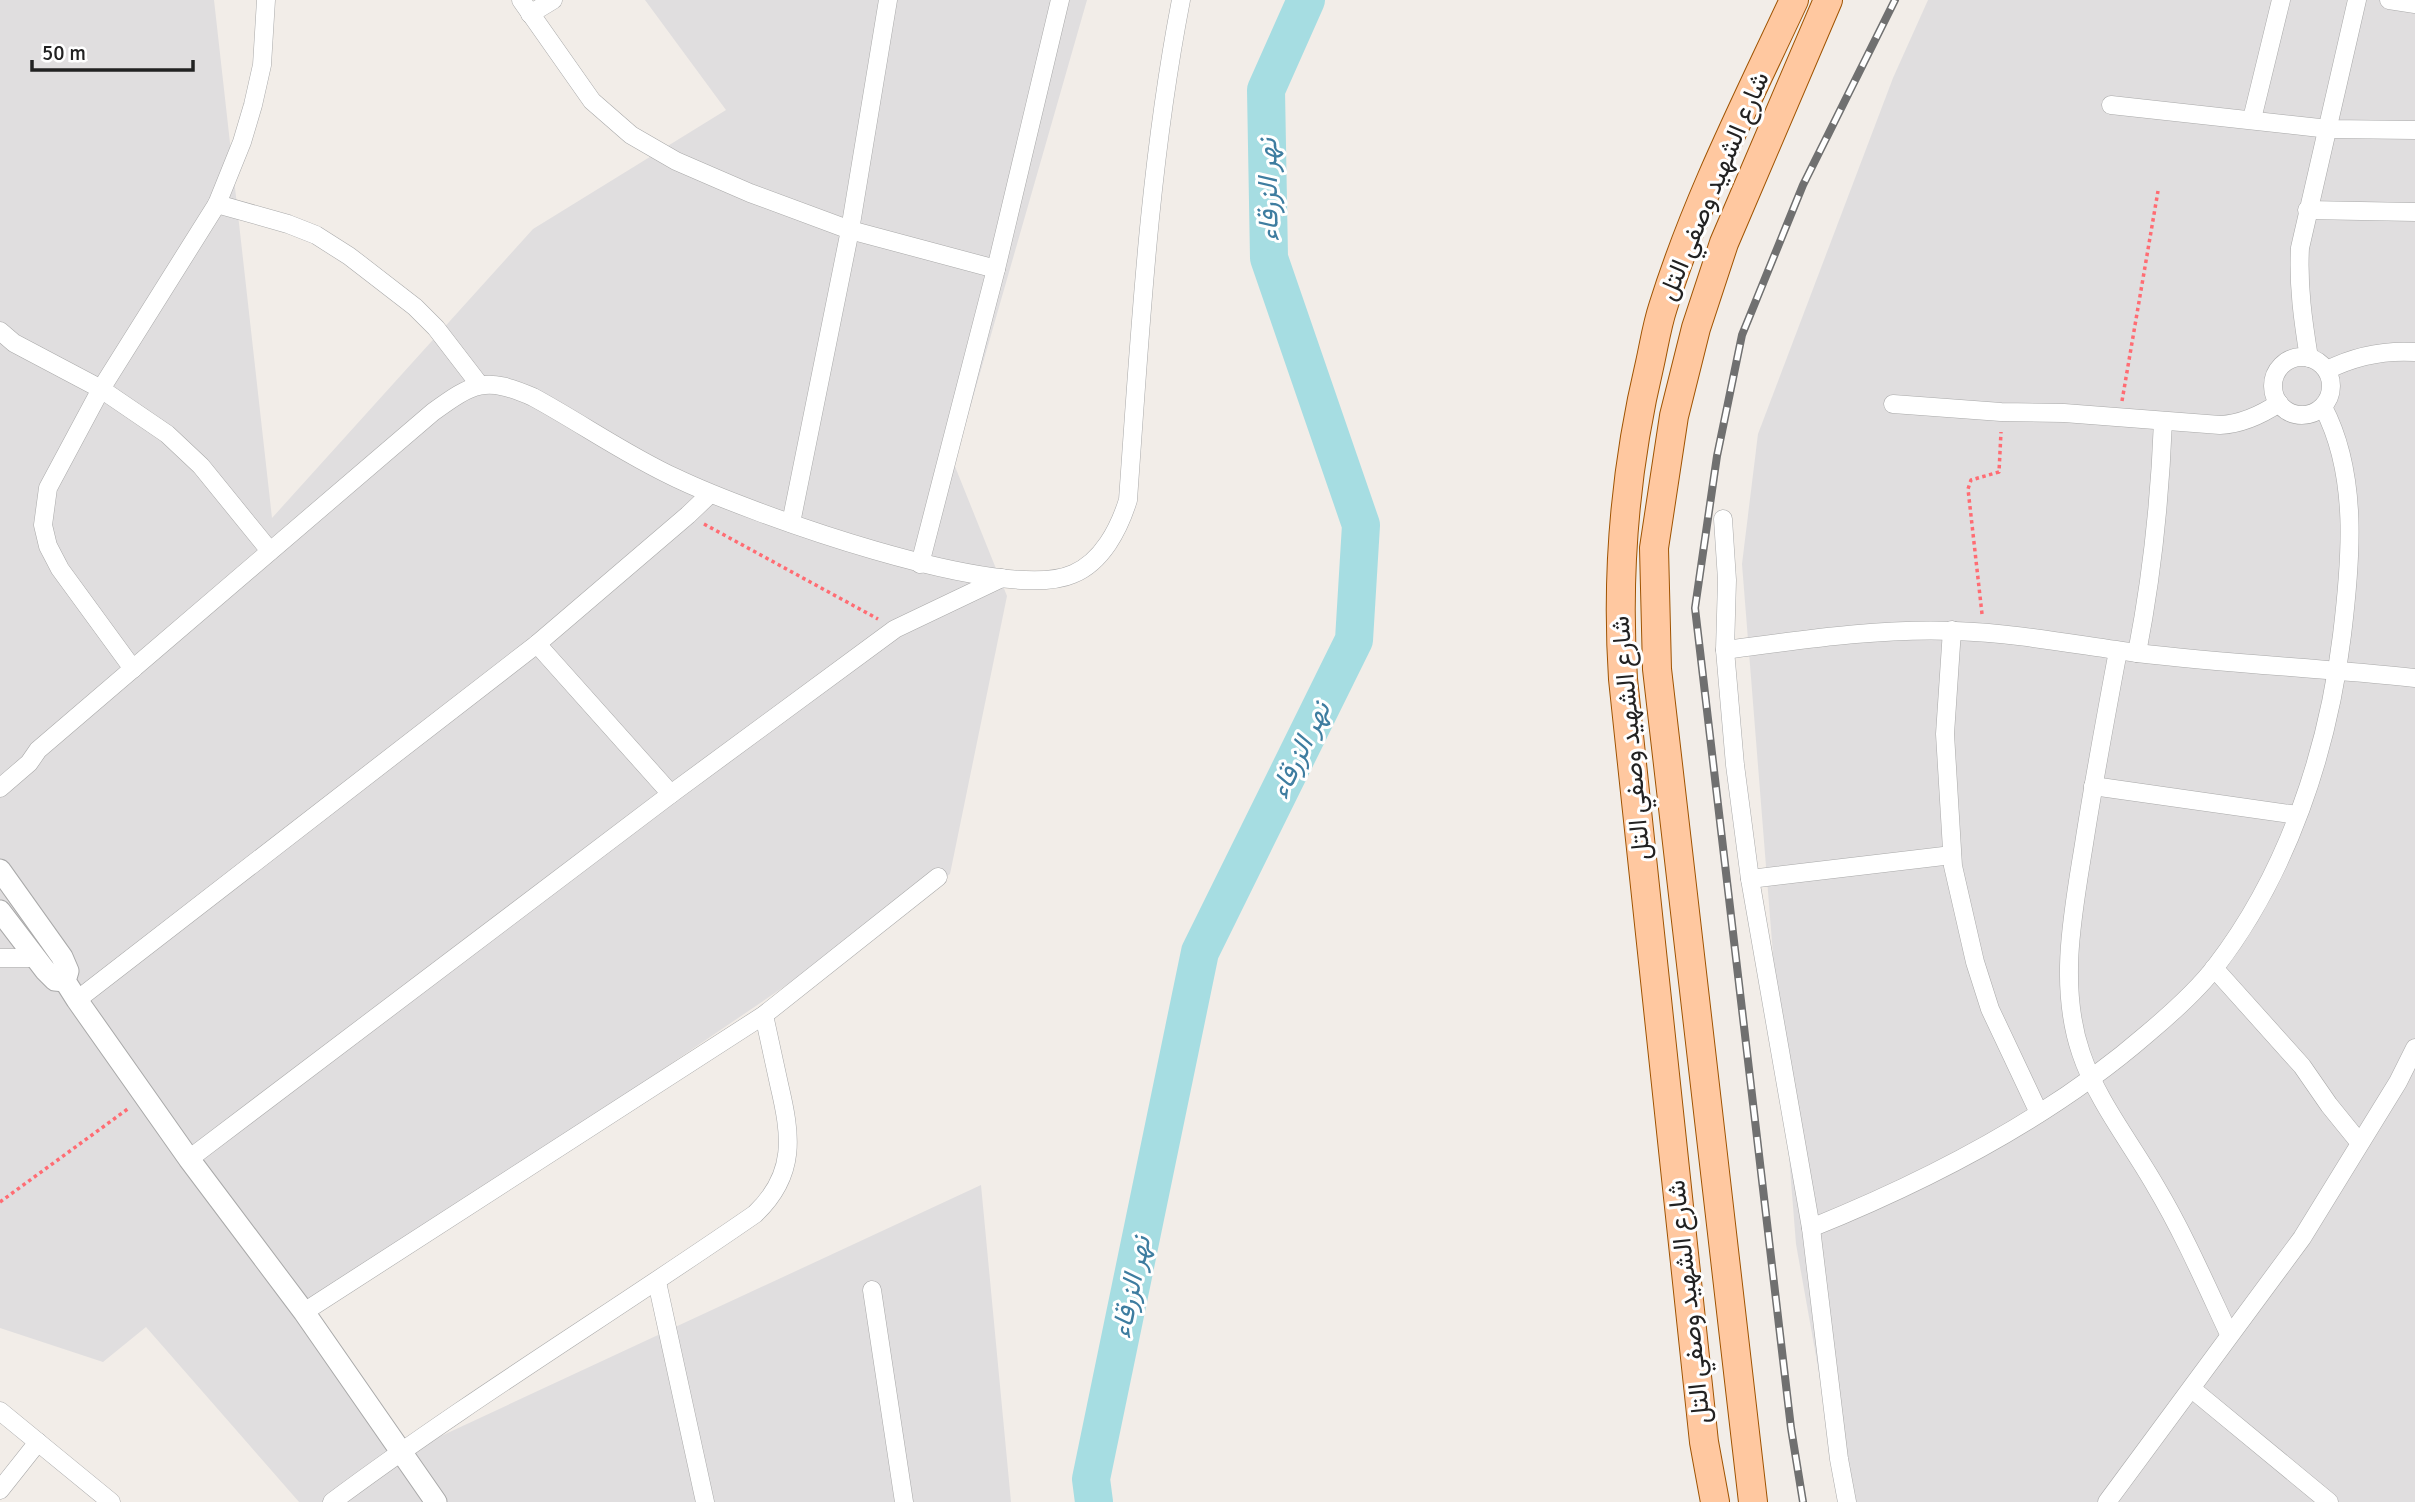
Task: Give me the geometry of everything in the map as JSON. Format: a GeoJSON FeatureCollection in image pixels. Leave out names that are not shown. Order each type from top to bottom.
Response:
{"type":"FeatureCollection","features":[{"type":"Feature","properties":{"kind":"main road","name":"شارع الشهيد وصفي التل"},"geometry":{"type":"LineString","coordinates":[[1715,1502],[1704,1442],[1622,679],[1619,616],[1625,518],[1635,428],[1663,307],[1709,184],[1794,0]]}},
{"type":"Feature","properties":{"kind":"main road","name":"شارع الشهيد وصفي التل"},"geometry":{"type":"LineString","coordinates":[[1753,1502],[1657,668],[1654,548],[1674,415],[1696,328],[1724,243],[1828,0]]}},
{"type":"Feature","properties":{"kind":"street"},"geometry":{"type":"LineString","coordinates":[[132,669],[60,569],[47,546],[43,525],[48,488],[100,389],[218,204],[253,106],[262,65],[266,0]]}},
{"type":"Feature","properties":{"kind":"street"},"geometry":{"type":"LineString","coordinates":[[553,0],[525,7],[592,102],[631,135],[676,161],[750,193],[850,230],[996,268]]}},
{"type":"Feature","properties":{"kind":"street"},"geometry":{"type":"LineString","coordinates":[[791,523],[850,230],[888,0]]}},
{"type":"Feature","properties":{"kind":"street"},"geometry":{"type":"LineString","coordinates":[[920,564],[996,268],[1060,0]]}},
{"type":"Feature","properties":{"kind":"street"},"geometry":{"type":"LineString","coordinates":[[0,788],[29,763],[38,750],[433,412],[459,393],[479,384],[509,388],[533,397],[645,463],[710,494],[791,523],[920,564],[1002,578],[1054,580],[1074,574],[1090,563],[1105,547],[1122,521],[1128,500],[1143,288],[1159,140],[1181,0]]}},
{"type":"Feature","properties":{"kind":"street"},"geometry":{"type":"LineString","coordinates":[[2252,119],[2281,0]]}},
{"type":"Feature","properties":{"kind":"street"},"geometry":{"type":"LineString","coordinates":[[2309,358],[2298,275],[2300,248],[2357,0]]}},
{"type":"Feature","properties":{"kind":"street"},"geometry":{"type":"LineString","coordinates":[[2389,0],[2415,4]]}},
{"type":"Feature","properties":{"kind":"street"},"geometry":{"type":"LineString","coordinates":[[2111,105],[2329,129],[2415,130]]}},
{"type":"Feature","properties":{"kind":"street"},"geometry":{"type":"LineString","coordinates":[[218,204],[316,235],[349,256],[415,307],[436,328],[479,384]]}},
{"type":"Feature","properties":{"kind":"street"},"geometry":{"type":"LineString","coordinates":[[2307,210],[2415,212]]}},
{"type":"Feature","properties":{"kind":"street"},"geometry":{"type":"LineString","coordinates":[[0,331],[14,343],[100,389],[149,420],[185,449],[270,551]]}},
{"type":"Feature","properties":{"kind":"street"},"geometry":{"type":"LineString","coordinates":[[2327,370],[2367,355],[2395,351],[2415,352]]}},
{"type":"Feature","properties":{"kind":"street"},"geometry":{"type":"LineString","coordinates":[[2309,358],[2327,370],[2331,383],[2329,396],[2323,407],[2312,414],[2299,415],[2291,413],[2279,403],[2273,386],[2275,376],[2289,360],[2309,358]]}},
{"type":"Feature","properties":{"kind":"street"},"geometry":{"type":"LineString","coordinates":[[1893,404],[2230,425],[2261,415],[2279,403]]}},
{"type":"Feature","properties":{"kind":"street"},"geometry":{"type":"LineString","coordinates":[[1811,1228],[1884,1199],[1930,1176],[2039,1113],[2091,1079],[2176,1010],[2214,968],[2251,914],[2274,873],[2317,759],[2338,670],[2349,556],[2348,517],[2343,461],[2335,429],[2323,407]]}},
{"type":"Feature","properties":{"kind":"street"},"geometry":{"type":"LineString","coordinates":[[2137,653],[2148,593],[2159,503],[2163,421]]}},
{"type":"Feature","properties":{"kind":"street"},"geometry":{"type":"LineString","coordinates":[[77,1000],[537,644],[710,494]]}},
{"type":"Feature","properties":{"kind":"street"},"geometry":{"type":"LineString","coordinates":[[1723,519],[1727,580],[1725,650],[1735,765],[1750,879],[1811,1228],[1839,1459],[1847,1502]]}},
{"type":"Feature","properties":{"kind":"street"},"geometry":{"type":"LineString","coordinates":[[189,1159],[671,794],[895,629],[1002,578]]}},
{"type":"Feature","properties":{"kind":"street"},"geometry":{"type":"LineString","coordinates":[[1952,631],[1945,723],[1952,855],[1975,962],[1990,1009],[2039,1113]]}},
{"type":"Feature","properties":{"kind":"street"},"geometry":{"type":"LineString","coordinates":[[1725,650],[1843,634],[1983,632],[2202,661],[2415,678]]}},
{"type":"Feature","properties":{"kind":"street"},"geometry":{"type":"LineString","coordinates":[[537,644],[671,794]]}},
{"type":"Feature","properties":{"kind":"street"},"geometry":{"type":"LineString","coordinates":[[2118,651],[2093,786],[2069,953],[2074,1027],[2091,1079],[2158,1189],[2186,1241],[2229,1334]]}},
{"type":"Feature","properties":{"kind":"street"},"geometry":{"type":"LineString","coordinates":[[0,772],[17,758],[38,750]]}},
{"type":"Feature","properties":{"kind":"street"},"geometry":{"type":"LineString","coordinates":[[2093,786],[2297,815]]}},
{"type":"Feature","properties":{"kind":"street"},"geometry":{"type":"LineString","coordinates":[[1750,879],[1952,855]]}},
{"type":"Feature","properties":{"kind":"street"},"geometry":{"type":"LineString","coordinates":[[0,870],[62,957],[68,971],[65,981],[77,1000],[189,1159],[304,1312],[436,1502]]}},
{"type":"Feature","properties":{"kind":"street"},"geometry":{"type":"LineString","coordinates":[[304,1312],[764,1015],[937,877]]}},
{"type":"Feature","properties":{"kind":"street"},"geometry":{"type":"LineString","coordinates":[[0,911],[55,980],[65,981]]}},
{"type":"Feature","properties":{"kind":"street"},"geometry":{"type":"LineString","coordinates":[[0,958],[36,958]]}},
{"type":"Feature","properties":{"kind":"street"},"geometry":{"type":"LineString","coordinates":[[2214,968],[2302,1066],[2359,1142]]}},
{"type":"Feature","properties":{"kind":"street"},"geometry":{"type":"LineString","coordinates":[[332,1502],[400,1452],[657,1282],[755,1214],[768,1202],[785,1168],[789,1143],[788,1123],[764,1015]]}},
{"type":"Feature","properties":{"kind":"street"},"geometry":{"type":"LineString","coordinates":[[2106,1502],[2301,1238],[2398,1082],[2415,1048]]}},
{"type":"Feature","properties":{"kind":"street"},"geometry":{"type":"LineString","coordinates":[[657,1282],[705,1502]]}},
{"type":"Feature","properties":{"kind":"street"},"geometry":{"type":"LineString","coordinates":[[872,1290],[904,1502]]}},
{"type":"Feature","properties":{"kind":"street"},"geometry":{"type":"LineString","coordinates":[[2192,1389],[2329,1502]]}},
{"type":"Feature","properties":{"kind":"street"},"geometry":{"type":"LineString","coordinates":[[0,1411],[111,1502]]}},
{"type":"Feature","properties":{"kind":"street"},"geometry":{"type":"LineString","coordinates":[[0,1490],[38,1442]]}},
{"type":"Feature","properties":{"kind":"path"},"geometry":{"type":"LineString","coordinates":[[2119,416],[2158,191]]}},
{"type":"Feature","properties":{"kind":"path"},"geometry":{"type":"LineString","coordinates":[[1983,632],[1982,601],[1968,489],[1971,480],[1996,473],[2000,469],[2001,412]]}},
{"type":"Feature","properties":{"kind":"path"},"geometry":{"type":"LineString","coordinates":[[688,515],[895,629]]}},
{"type":"Feature","properties":{"kind":"path"},"geometry":{"type":"LineString","coordinates":[[0,1202],[145,1096]]}},
{"type":"Feature","properties":{"kind":"shaded area"},"geometry":{"type":"Polygon","coordinates":[[[0,0],[214,0],[272,518],[533,229],[726,110],[645,0],[1087,0],[954,464],[1007,596],[950,874],[307,1311],[398,1456],[981,1185],[1011,1502],[299,1502],[146,1327],[103,1362],[0,1328],[0,0]]]}},
{"type":"Feature","properties":{"kind":"shaded area"},"geometry":{"type":"Polygon","coordinates":[[[1928,0],[2415,0],[2415,1502],[1842,1502],[1796,1244],[1742,564],[1758,434],[1893,78],[1928,0]]]}},
{"type":"Feature","properties":{"kind":"waterway","name":"نهر الزرقاء"},"geometry":{"type":"LineString","coordinates":[[1094,1502],[1091,1479],[1200,952],[1354,640],[1361,525],[1269,258],[1266,90],[1306,0]]}},
{"type":"Feature","properties":{"kind":"railway"},"geometry":{"type":"LineString","coordinates":[[1803,1502],[1791,1428],[1695,608],[1717,456],[1742,335],[1803,185],[1895,0]]}}]}
